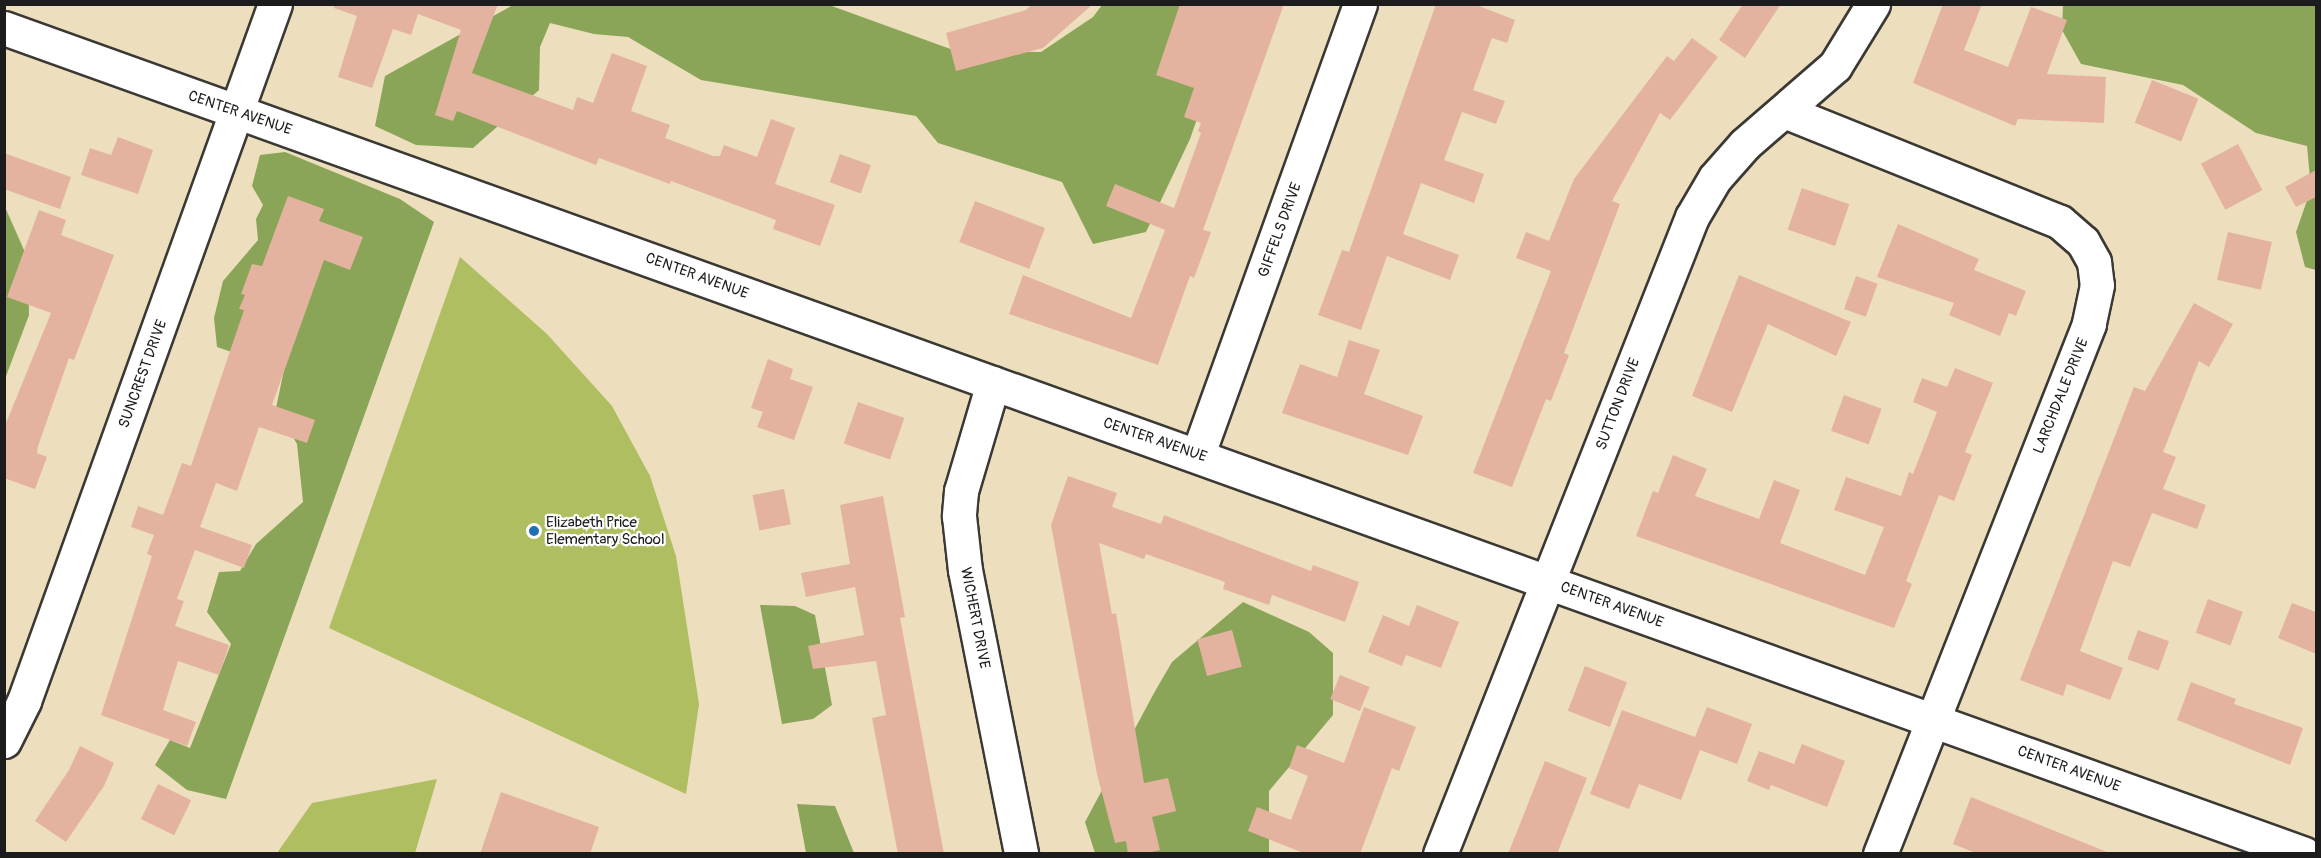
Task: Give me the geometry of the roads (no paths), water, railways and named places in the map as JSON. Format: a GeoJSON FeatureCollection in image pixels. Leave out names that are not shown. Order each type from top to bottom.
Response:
{"type":"FeatureCollection","features":[{"type":"Feature","properties":{"kind":"street","name":"SUNCREST DRIVE"},"geometry":{"type":"LineString","coordinates":[[4,741],[24,701],[275,4]]}},
{"type":"Feature","properties":{"kind":"street","name":"GIFFELS DRIVE"},"geometry":{"type":"LineString","coordinates":[[1198,454],[1360,4]]}},
{"type":"Feature","properties":{"kind":"street","name":"SUTTON DRIVE"},"geometry":{"type":"LineString","coordinates":[[1440,854],[1692,217],[1720,172],[1835,66],[1873,4]]}},
{"type":"Feature","properties":{"kind":"street","name":"CENTER AVENUE"},"geometry":{"type":"LineString","coordinates":[[4,28],[993,384],[1198,454],[1546,582],[1934,718],[2304,854]]}},
{"type":"Feature","properties":{"kind":"street","name":"LARCHDALE DRIVE"},"geometry":{"type":"LineString","coordinates":[[1784,111],[2060,222],[2090,238],[2094,261],[2097,285],[2089,324],[1880,854]]}},
{"type":"Feature","properties":{"kind":"street","name":"WICHERT DRIVE"},"geometry":{"type":"LineString","coordinates":[[993,384],[961,491],[959,516],[965,570],[1021,854]]}},
{"type":"Feature","properties":{"kind":"place","name":"Elizabeth Price Elementary School"},"geometry":{"type":"Point","coordinates":[534,531]}}]}
